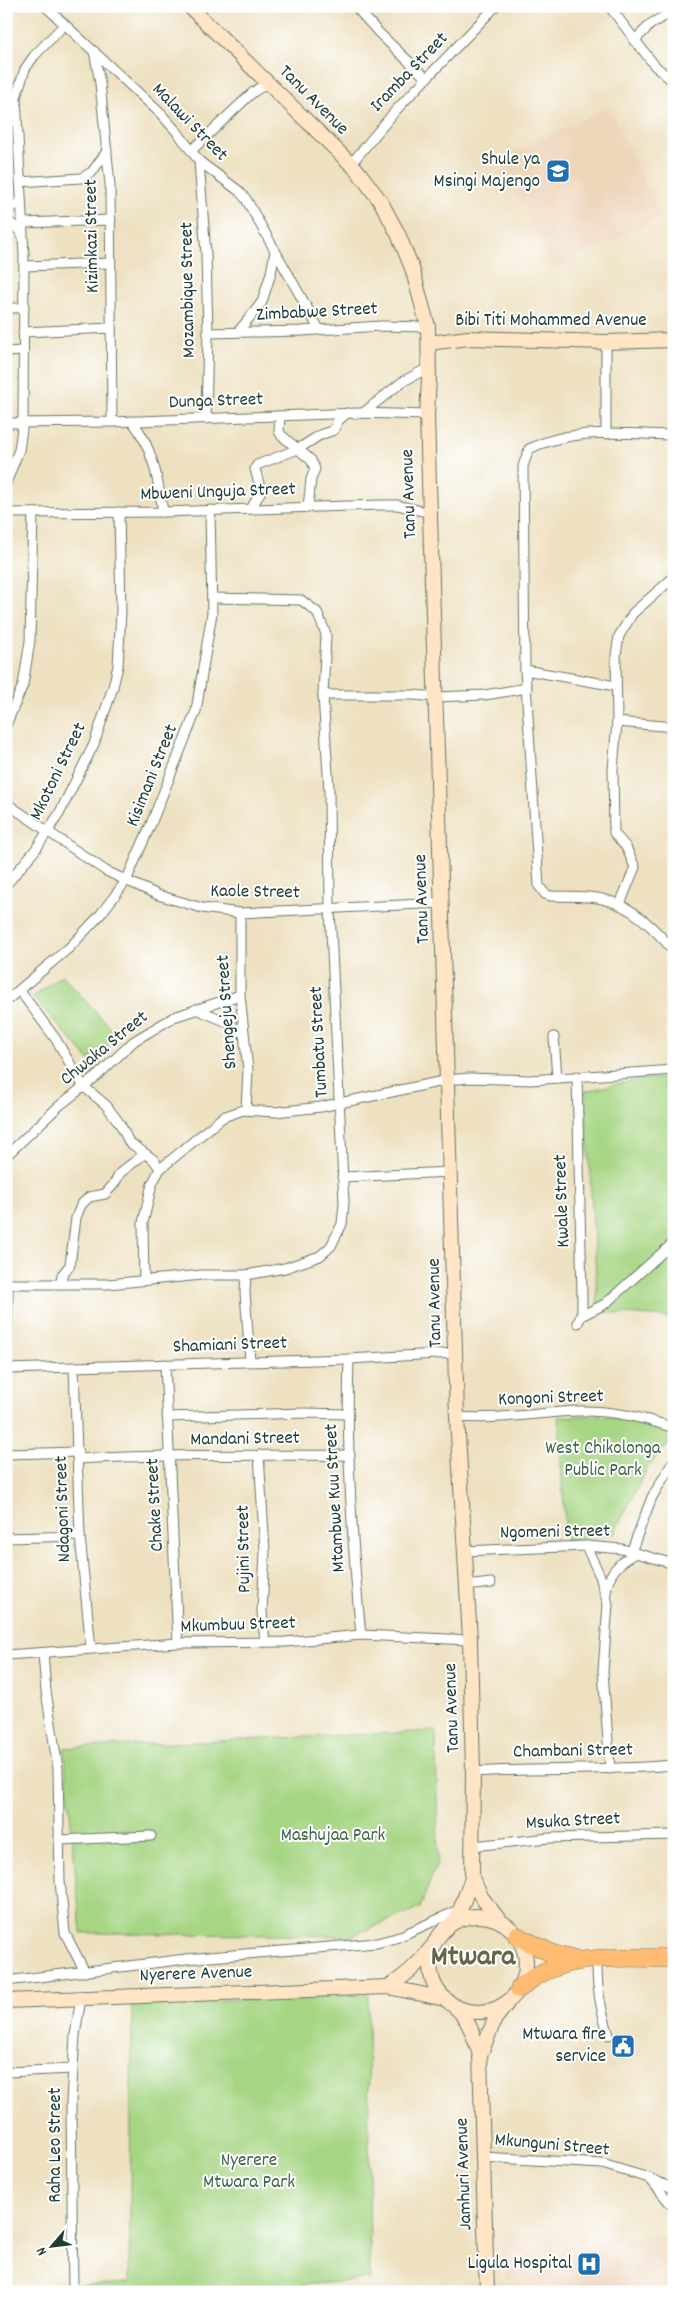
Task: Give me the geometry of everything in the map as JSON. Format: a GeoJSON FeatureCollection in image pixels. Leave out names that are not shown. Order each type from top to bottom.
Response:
{"type":"FeatureCollection","features":[{"type":"Feature","properties":{"kind":"highway"},"geometry":{"type":"LineString","coordinates":[[517,1936],[553,1954],[574,1960]]}},
{"type":"Feature","properties":{"kind":"highway"},"geometry":{"type":"LineString","coordinates":[[515,1994],[532,1976],[554,1966],[574,1960],[674,1958]]}},
{"type":"Feature","properties":{"kind":"street","name":"Malawi Street"},"geometry":{"type":"LineString","coordinates":[[45,6],[161,114],[199,161],[239,191],[246,199],[319,330]]}},
{"type":"Feature","properties":{"kind":"street"},"geometry":{"type":"LineString","coordinates":[[354,6],[378,33],[426,78]]}},
{"type":"Feature","properties":{"kind":"street","name":"Iramba Street"},"geometry":{"type":"LineString","coordinates":[[350,165],[426,78],[496,6]]}},
{"type":"Feature","properties":{"kind":"street"},"geometry":{"type":"LineString","coordinates":[[609,6],[655,66],[674,82]]}},
{"type":"Feature","properties":{"kind":"street","name":"Tanu Avenue"},"geometry":{"type":"LineString","coordinates":[[197,9],[350,165],[381,202],[398,234],[412,268],[428,327],[426,415],[457,1417],[470,1640],[473,1772],[472,1878]]}},
{"type":"Feature","properties":{"kind":"street"},"geometry":{"type":"LineString","coordinates":[[634,41],[652,23],[674,11]]}},
{"type":"Feature","properties":{"kind":"street"},"geometry":{"type":"LineString","coordinates":[[6,483],[11,459],[23,422],[24,266],[16,114],[18,85],[25,69],[34,56],[64,25]]}},
{"type":"Feature","properties":{"kind":"street","name":"Kizimkazi Street"},"geometry":{"type":"LineString","coordinates":[[94,51],[100,83],[107,151],[111,220],[112,422]]}},
{"type":"Feature","properties":{"kind":"street"},"geometry":{"type":"LineString","coordinates":[[192,150],[225,121],[252,93],[268,82]]}},
{"type":"Feature","properties":{"kind":"street"},"geometry":{"type":"LineString","coordinates":[[20,182],[81,178],[92,172],[107,151]]}},
{"type":"Feature","properties":{"kind":"street","name":"Mozambique Street"},"geometry":{"type":"LineString","coordinates":[[199,161],[206,254],[208,333],[206,419]]}},
{"type":"Feature","properties":{"kind":"street"},"geometry":{"type":"LineString","coordinates":[[6,210],[21,202]]}},
{"type":"Feature","properties":{"kind":"street"},"geometry":{"type":"LineString","coordinates":[[6,220],[22,236]]}},
{"type":"Feature","properties":{"kind":"street"},"geometry":{"type":"LineString","coordinates":[[22,223],[111,220]]}},
{"type":"Feature","properties":{"kind":"street"},"geometry":{"type":"LineString","coordinates":[[238,332],[262,302],[271,273],[275,251]]}},
{"type":"Feature","properties":{"kind":"street"},"geometry":{"type":"LineString","coordinates":[[24,266],[110,263]]}},
{"type":"Feature","properties":{"kind":"street"},"geometry":{"type":"LineString","coordinates":[[6,308],[24,308]]}},
{"type":"Feature","properties":{"kind":"street","name":"Zimbabwe Street"},"geometry":{"type":"LineString","coordinates":[[208,333],[381,326],[428,327]]}},
{"type":"Feature","properties":{"kind":"street"},"geometry":{"type":"LineString","coordinates":[[24,332],[111,328]]}},
{"type":"Feature","properties":{"kind":"street","name":"Bibi Titi Mohammed Avenue"},"geometry":{"type":"LineString","coordinates":[[429,343],[468,338],[606,342],[674,340]]}},
{"type":"Feature","properties":{"kind":"street"},"geometry":{"type":"LineString","coordinates":[[606,342],[606,434]]}},
{"type":"Feature","properties":{"kind":"street"},"geometry":{"type":"LineString","coordinates":[[6,352],[23,351]]}},
{"type":"Feature","properties":{"kind":"street"},"geometry":{"type":"LineString","coordinates":[[362,413],[402,382],[428,368]]}},
{"type":"Feature","properties":{"kind":"street"},"geometry":{"type":"LineString","coordinates":[[251,509],[261,491],[255,469],[257,466],[298,450],[320,435],[334,430],[337,422],[347,413]]}},
{"type":"Feature","properties":{"kind":"street","name":"Dunga Street"},"geometry":{"type":"LineString","coordinates":[[6,423],[112,422],[347,413],[426,415]]}},
{"type":"Feature","properties":{"kind":"street"},"geometry":{"type":"LineString","coordinates":[[280,416],[279,426],[281,435],[310,460],[315,469],[311,479],[308,507]]}},
{"type":"Feature","properties":{"kind":"street"},"geometry":{"type":"LineString","coordinates":[[132,421],[141,435],[152,460],[163,512]]}},
{"type":"Feature","properties":{"kind":"street"},"geometry":{"type":"LineString","coordinates":[[674,435],[606,434],[568,436],[546,440],[529,449],[524,456],[523,466],[526,688],[539,886],[548,895],[600,898],[620,904],[635,912],[674,951]]}},
{"type":"Feature","properties":{"kind":"street","name":"Mbweni Unguja Street"},"geometry":{"type":"LineString","coordinates":[[6,513],[163,512],[396,505],[430,513]]}},
{"type":"Feature","properties":{"kind":"street","name":"Kisimani Street"},"geometry":{"type":"LineString","coordinates":[[6,1001],[20,991],[85,932],[126,881],[191,726],[211,629],[210,510]]}},
{"type":"Feature","properties":{"kind":"street","name":"Mkotoni Street"},"geometry":{"type":"LineString","coordinates":[[6,885],[48,833],[94,744],[116,676],[120,611],[119,512]]}},
{"type":"Feature","properties":{"kind":"street"},"geometry":{"type":"LineString","coordinates":[[6,725],[23,685],[30,641],[32,513]]}},
{"type":"Feature","properties":{"kind":"street"},"geometry":{"type":"LineString","coordinates":[[620,904],[635,867],[626,847],[614,833],[613,768],[617,722],[616,686],[619,636],[625,623],[674,577]]}},
{"type":"Feature","properties":{"kind":"street","name":"Tumbatu Street"},"geometry":{"type":"LineString","coordinates":[[7,1285],[108,1284],[202,1274],[246,1275],[302,1263],[320,1256],[331,1246],[342,1224],[340,1104],[330,908],[328,790],[323,695],[326,634],[322,621],[311,605],[301,600],[212,598]]}},
{"type":"Feature","properties":{"kind":"street"},"geometry":{"type":"LineString","coordinates":[[526,670],[616,686]]}},
{"type":"Feature","properties":{"kind":"street"},"geometry":{"type":"LineString","coordinates":[[323,695],[425,695],[436,698],[479,695],[526,688]]}},
{"type":"Feature","properties":{"kind":"street"},"geometry":{"type":"LineString","coordinates":[[617,722],[674,727]]}},
{"type":"Feature","properties":{"kind":"street","name":"Kaole Street"},"geometry":{"type":"LineString","coordinates":[[6,803],[106,871],[126,881],[189,905],[240,913],[442,903]]}},
{"type":"Feature","properties":{"kind":"street","name":"Shengeju Street"},"geometry":{"type":"LineString","coordinates":[[240,913],[240,995],[248,1070],[246,1110]]}},
{"type":"Feature","properties":{"kind":"street"},"geometry":{"type":"LineString","coordinates":[[20,991],[55,1038],[84,1087],[106,1105],[120,1124],[129,1142],[160,1169]]}},
{"type":"Feature","properties":{"kind":"street","name":"Chwaka Street"},"geometry":{"type":"LineString","coordinates":[[6,1156],[59,1106],[84,1087],[134,1041],[166,1021],[240,995]]}},
{"type":"Feature","properties":{"kind":"street"},"geometry":{"type":"LineString","coordinates":[[196,1009],[225,1021],[244,1034]]}},
{"type":"Feature","properties":{"kind":"street"},"geometry":{"type":"LineString","coordinates":[[554,1037],[557,1078]]}},
{"type":"Feature","properties":{"kind":"street"},"geometry":{"type":"LineString","coordinates":[[144,1280],[144,1216],[152,1184],[160,1169],[223,1117],[232,1112],[246,1110],[275,1112],[340,1104],[448,1080],[557,1078],[674,1070]]}},
{"type":"Feature","properties":{"kind":"street","name":"Kwale Street"},"geometry":{"type":"LineString","coordinates":[[577,1076],[579,1320],[605,1304],[674,1242]]}},
{"type":"Feature","properties":{"kind":"street"},"geometry":{"type":"LineString","coordinates":[[61,1284],[62,1275],[70,1265],[76,1218],[81,1205],[89,1197],[105,1194],[114,1184],[120,1172],[144,1154]]}},
{"type":"Feature","properties":{"kind":"street"},"geometry":{"type":"LineString","coordinates":[[342,1178],[450,1172]]}},
{"type":"Feature","properties":{"kind":"street"},"geometry":{"type":"LineString","coordinates":[[246,1275],[245,1292],[250,1361]]}},
{"type":"Feature","properties":{"kind":"street"},"geometry":{"type":"LineString","coordinates":[[7,1285],[7,1369]]}},
{"type":"Feature","properties":{"kind":"street","name":"Shamiani Street"},"geometry":{"type":"LineString","coordinates":[[7,1369],[349,1359],[456,1353]]}},
{"type":"Feature","properties":{"kind":"street","name":"Mtambwe Kuu Street"},"geometry":{"type":"LineString","coordinates":[[349,1359],[348,1414],[355,1562],[361,1635]]}},
{"type":"Feature","properties":{"kind":"street","name":"Chake Street"},"geometry":{"type":"LineString","coordinates":[[166,1364],[178,1643]]}},
{"type":"Feature","properties":{"kind":"street","name":"Ndagoni Street"},"geometry":{"type":"LineString","coordinates":[[74,1368],[79,1456],[80,1536],[91,1649]]}},
{"type":"Feature","properties":{"kind":"street","name":"Kongoni Street"},"geometry":{"type":"LineString","coordinates":[[457,1417],[478,1418],[594,1411],[627,1415],[674,1428]]}},
{"type":"Feature","properties":{"kind":"street"},"geometry":{"type":"LineString","coordinates":[[167,1418],[304,1413],[348,1414]]}},
{"type":"Feature","properties":{"kind":"street","name":"Mandani Street"},"geometry":{"type":"LineString","coordinates":[[6,1454],[171,1458],[258,1455],[350,1455]]}},
{"type":"Feature","properties":{"kind":"street","name":"Pujini Street"},"geometry":{"type":"LineString","coordinates":[[258,1455],[265,1551],[262,1612],[265,1642]]}},
{"type":"Feature","properties":{"kind":"street"},"geometry":{"type":"LineString","coordinates":[[605,1596],[610,1574],[623,1560],[633,1553],[652,1497],[674,1460]]}},
{"type":"Feature","properties":{"kind":"street"},"geometry":{"type":"LineString","coordinates":[[6,1538],[80,1536]]}},
{"type":"Feature","properties":{"kind":"street"},"geometry":{"type":"LineString","coordinates":[[586,1546],[600,1576],[608,1604],[604,1671],[610,1769]]}},
{"type":"Feature","properties":{"kind":"street","name":"Ngomeni Street"},"geometry":{"type":"LineString","coordinates":[[464,1552],[586,1546],[622,1549],[674,1564]]}},
{"type":"Feature","properties":{"kind":"street"},"geometry":{"type":"LineString","coordinates":[[466,1586],[491,1584]]}},
{"type":"Feature","properties":{"kind":"street","name":"Mkumbuu Street"},"geometry":{"type":"LineString","coordinates":[[6,1655],[178,1643],[265,1642],[361,1635],[470,1640]]}},
{"type":"Feature","properties":{"kind":"street"},"geometry":{"type":"LineString","coordinates":[[43,1653],[47,1699],[58,1769],[58,1840],[65,1933],[85,1972]]}},
{"type":"Feature","properties":{"kind":"street","name":"Chambani Street"},"geometry":{"type":"LineString","coordinates":[[473,1772],[530,1768],[610,1769],[674,1765]]}},
{"type":"Feature","properties":{"kind":"street"},"geometry":{"type":"LineString","coordinates":[[58,1840],[151,1836]]}},
{"type":"Feature","properties":{"kind":"street","name":"Msuka Street"},"geometry":{"type":"LineString","coordinates":[[473,1846],[550,1838],[674,1836]]}},
{"type":"Feature","properties":{"kind":"street"},"geometry":{"type":"LineString","coordinates":[[388,1987],[406,1976],[419,1964],[444,1929],[459,1915],[472,1878]]}},
{"type":"Feature","properties":{"kind":"street"},"geometry":{"type":"LineString","coordinates":[[472,1878],[482,1898],[500,1922],[517,1936],[524,1953],[525,1972],[515,1994],[495,2019],[480,2055]]}},
{"type":"Feature","properties":{"kind":"street"},"geometry":{"type":"LineString","coordinates":[[6,1981],[186,1959],[377,1943],[459,1915],[486,1916],[500,1922]]}},
{"type":"Feature","properties":{"kind":"street"},"geometry":{"type":"LineString","coordinates":[[436,1941],[430,1956],[430,1971],[435,1986],[461,2012],[469,2025],[480,2055]]}},
{"type":"Feature","properties":{"kind":"street"},"geometry":{"type":"LineString","coordinates":[[597,1959],[596,1984],[599,2002],[609,2035]]}},
{"type":"Feature","properties":{"kind":"street","name":"Nyerere Avenue"},"geometry":{"type":"LineString","coordinates":[[6,2001],[388,1987],[450,2002]]}},
{"type":"Feature","properties":{"kind":"street"},"geometry":{"type":"LineString","coordinates":[[450,2002],[469,2011],[484,2012],[499,2007],[515,1994]]}},
{"type":"Feature","properties":{"kind":"street","name":"Raha Leo Street"},"geometry":{"type":"LineString","coordinates":[[73,2292],[71,2102],[75,2035],[81,1998]]}},
{"type":"Feature","properties":{"kind":"street","name":"Jamhuri Avenue"},"geometry":{"type":"LineString","coordinates":[[480,2055],[487,2292]]}},
{"type":"Feature","properties":{"kind":"street"},"geometry":{"type":"LineString","coordinates":[[6,2072],[73,2069]]}},
{"type":"Feature","properties":{"kind":"street","name":"Mkunguni Street"},"geometry":{"type":"LineString","coordinates":[[483,2156],[602,2164],[649,2178],[674,2189]]}},
{"type":"Feature","properties":{"kind":"street"},"geometry":{"type":"LineString","coordinates":[[649,2178],[674,2208]]}},
{"type":"Feature","properties":{"kind":"shaded area"},"geometry":{"type":"Polygon","coordinates":[[[609,107],[661,217],[553,269],[500,158],[609,107]]]}},
{"type":"Feature","properties":{"kind":"shaded area","name":"Ligula Hospital"},"geometry":{"type":"Polygon","coordinates":[[[503,2231],[674,2237],[674,2292],[506,2292],[503,2231]]]}},
{"type":"Feature","properties":{"kind":"green space"},"geometry":{"type":"Polygon","coordinates":[[[62,975],[118,1036],[89,1060],[33,997],[62,975]]]}},
{"type":"Feature","properties":{"kind":"green space"},"geometry":{"type":"Polygon","coordinates":[[[674,1078],[674,1320],[664,1317],[598,1312],[585,1091],[641,1079],[674,1078]]]}},
{"type":"Feature","properties":{"kind":"green space","name":"West Chikolonga Public Park"},"geometry":{"type":"Polygon","coordinates":[[[601,1415],[674,1433],[674,1437],[647,1468],[614,1534],[566,1541],[558,1417],[601,1415]]]}},
{"type":"Feature","properties":{"kind":"green space","name":"Mashujaa Park"},"geometry":{"type":"Polygon","coordinates":[[[436,1731],[438,1860],[420,1908],[351,1936],[81,1933],[64,1748],[436,1731]]]}},
{"type":"Feature","properties":{"kind":"green space","name":"Nyerere Mtwara Park"},"geometry":{"type":"Polygon","coordinates":[[[368,1994],[370,2279],[303,2285],[302,2292],[82,2292],[81,2285],[129,2283],[132,2004],[368,1994]]]}},
{"type":"Feature","properties":{"kind":"place","name":"Shule ya Msingi Majengo"},"geometry":{"type":"Point","coordinates":[558,171]}},
{"type":"Feature","properties":{"kind":"place","name":"Mtwara fire service"},"geometry":{"type":"Point","coordinates":[623,2046]}},
{"type":"Feature","properties":{"kind":"place","name":"Ligula Hospital"},"geometry":{"type":"Point","coordinates":[589,2264]}},
{"type":"Feature","properties":{"kind":"district","name":"Mtwara"},"geometry":{"type":"Point","coordinates":[473,1958]}}]}
